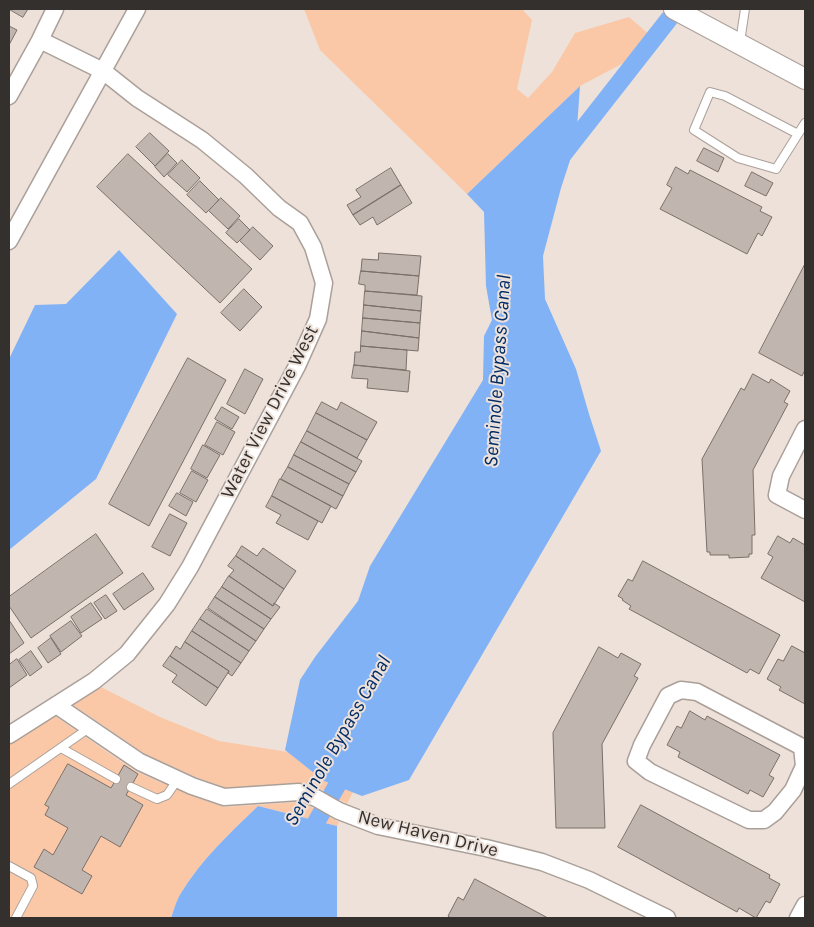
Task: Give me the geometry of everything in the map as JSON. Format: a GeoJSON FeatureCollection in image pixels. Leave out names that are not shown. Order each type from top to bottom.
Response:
{"type":"FeatureCollection","features":[{"type":"Feature","properties":{"kind":"street"},"geometry":{"type":"LineString","coordinates":[[9,96],[55,9]]}},
{"type":"Feature","properties":{"kind":"street"},"geometry":{"type":"LineString","coordinates":[[11,233],[137,9]]}},
{"type":"Feature","properties":{"kind":"street"},"geometry":{"type":"LineString","coordinates":[[674,9],[805,79]]}},
{"type":"Feature","properties":{"kind":"street","name":"Water View Drive West"},"geometry":{"type":"LineString","coordinates":[[9,735],[94,681],[127,654],[167,604],[190,566],[297,366],[318,319],[324,283],[313,247],[300,223],[278,208],[246,176],[202,140],[138,98],[103,70],[40,40]]}},
{"type":"Feature","properties":{"kind":"street"},"geometry":{"type":"LineString","coordinates":[[805,429],[781,476],[777,495],[805,510]]}},
{"type":"Feature","properties":{"kind":"street"},"geometry":{"type":"LineString","coordinates":[[681,690],[697,692],[802,747],[804,766],[799,793],[764,820],[748,820],[650,772],[636,761],[642,745],[668,696],[681,690]]}},
{"type":"Feature","properties":{"kind":"street","name":"New Haven Drive"},"geometry":{"type":"LineString","coordinates":[[56,705],[140,762],[192,786],[224,797],[300,792],[316,798],[339,811],[378,826],[486,848],[542,862],[589,880],[667,918]]}},
{"type":"Feature","properties":{"kind":"street"},"geometry":{"type":"LineString","coordinates":[[798,918],[805,905]]}},
{"type":"Feature","properties":{"kind":"lane"},"geometry":{"type":"LineString","coordinates":[[739,44],[745,9]]}},
{"type":"Feature","properties":{"kind":"lane"},"geometry":{"type":"LineString","coordinates":[[798,134],[725,96],[710,92],[694,130],[738,158],[776,169],[805,123]]}},
{"type":"Feature","properties":{"kind":"lane"},"geometry":{"type":"LineString","coordinates":[[9,784],[89,728]]}},
{"type":"Feature","properties":{"kind":"lane"},"geometry":{"type":"LineString","coordinates":[[60,748],[116,778]]}},
{"type":"Feature","properties":{"kind":"lane"},"geometry":{"type":"LineString","coordinates":[[131,786],[157,799],[167,794],[178,779]]}},
{"type":"Feature","properties":{"kind":"lane"},"geometry":{"type":"LineString","coordinates":[[9,866],[31,878],[33,886],[16,918]]}},
{"type":"Feature","properties":{"kind":"shaded area"},"geometry":{"type":"Polygon","coordinates":[[[304,9],[522,9],[532,20],[517,89],[528,98],[552,72],[575,33],[629,17],[651,36],[633,58],[580,86],[467,194],[320,50],[304,9]]]}},
{"type":"Feature","properties":{"kind":"shaded area"},"geometry":{"type":"Polygon","coordinates":[[[101,687],[160,717],[219,741],[288,752],[324,781],[353,792],[347,804],[321,789],[303,783],[226,788],[196,777],[145,754],[73,705],[101,687]]]}},
{"type":"Feature","properties":{"kind":"shaded area"},"geometry":{"type":"Polygon","coordinates":[[[55,716],[135,771],[189,795],[224,807],[298,802],[339,822],[337,826],[258,806],[216,847],[198,869],[179,896],[171,918],[9,918],[9,745],[55,716]]]}},
{"type":"Feature","properties":{"kind":"water"},"geometry":{"type":"Polygon","coordinates":[[[580,86],[576,142],[561,188],[543,256],[545,299],[576,369],[601,451],[409,780],[362,796],[324,781],[285,750],[300,680],[315,657],[358,601],[370,566],[483,380],[484,336],[492,320],[486,286],[484,212],[467,194],[580,86]]]}},
{"type":"Feature","properties":{"kind":"water"},"geometry":{"type":"Polygon","coordinates":[[[119,250],[177,314],[96,479],[9,550],[9,359],[35,305],[66,304],[119,250]]]}},
{"type":"Feature","properties":{"kind":"water"},"geometry":{"type":"Polygon","coordinates":[[[258,806],[337,826],[337,918],[171,918],[179,896],[198,869],[258,806]]]}},
{"type":"Feature","properties":{"kind":"building"},"geometry":{"type":"Polygon","coordinates":[[[9,9],[28,9],[23,17],[9,9]]]}},
{"type":"Feature","properties":{"kind":"building"},"geometry":{"type":"Polygon","coordinates":[[[9,26],[17,30],[9,45],[9,26]]]}},
{"type":"Feature","properties":{"kind":"building"},"geometry":{"type":"Polygon","coordinates":[[[150,133],[169,151],[155,166],[136,147],[150,133]]]}},
{"type":"Feature","properties":{"kind":"building"},"geometry":{"type":"Polygon","coordinates":[[[704,148],[724,158],[718,172],[697,161],[704,148]]]}},
{"type":"Feature","properties":{"kind":"building"},"geometry":{"type":"Polygon","coordinates":[[[128,154],[252,269],[220,303],[97,187],[128,154]]]}},
{"type":"Feature","properties":{"kind":"building"},"geometry":{"type":"Polygon","coordinates":[[[168,154],[177,163],[164,177],[155,167],[168,154]]]}},
{"type":"Feature","properties":{"kind":"building"},"geometry":{"type":"Polygon","coordinates":[[[182,160],[200,178],[187,192],[168,175],[182,160]]]}},
{"type":"Feature","properties":{"kind":"building"},"geometry":{"type":"Polygon","coordinates":[[[676,167],[688,174],[690,170],[762,207],[760,211],[772,217],[762,236],[758,233],[747,254],[660,209],[672,188],[667,185],[676,167]]]}},
{"type":"Feature","properties":{"kind":"building"},"geometry":{"type":"Polygon","coordinates":[[[391,168],[401,185],[353,215],[347,205],[361,197],[356,190],[391,168]]]}},
{"type":"Feature","properties":{"kind":"building"},"geometry":{"type":"Polygon","coordinates":[[[752,172],[773,183],[766,196],[745,186],[752,172]]]}},
{"type":"Feature","properties":{"kind":"building"},"geometry":{"type":"Polygon","coordinates":[[[200,181],[219,200],[206,213],[187,195],[200,181]]]}},
{"type":"Feature","properties":{"kind":"building"},"geometry":{"type":"Polygon","coordinates":[[[401,185],[412,203],[377,225],[373,217],[360,225],[353,215],[401,185]]]}},
{"type":"Feature","properties":{"kind":"building"},"geometry":{"type":"Polygon","coordinates":[[[221,198],[240,216],[228,229],[209,211],[221,198]]]}},
{"type":"Feature","properties":{"kind":"building"},"geometry":{"type":"Polygon","coordinates":[[[239,219],[250,230],[237,243],[226,233],[239,219]]]}},
{"type":"Feature","properties":{"kind":"building"},"geometry":{"type":"Polygon","coordinates":[[[253,227],[273,246],[260,260],[240,241],[253,227]]]}},
{"type":"Feature","properties":{"kind":"building"},"geometry":{"type":"Polygon","coordinates":[[[379,253],[421,256],[419,276],[361,271],[362,259],[378,260],[379,253]]]}},
{"type":"Feature","properties":{"kind":"building"},"geometry":{"type":"Polygon","coordinates":[[[805,264],[805,370],[802,376],[759,353],[805,264]]]}},
{"type":"Feature","properties":{"kind":"building"},"geometry":{"type":"Polygon","coordinates":[[[361,271],[419,276],[417,295],[365,291],[365,285],[359,284],[361,271]]]}},
{"type":"Feature","properties":{"kind":"building"},"geometry":{"type":"Polygon","coordinates":[[[244,289],[262,307],[240,331],[221,313],[244,289]]]}},
{"type":"Feature","properties":{"kind":"building"},"geometry":{"type":"Polygon","coordinates":[[[365,291],[422,296],[421,311],[364,305],[365,291]]]}},
{"type":"Feature","properties":{"kind":"building"},"geometry":{"type":"Polygon","coordinates":[[[364,305],[421,311],[420,323],[363,318],[364,305]]]}},
{"type":"Feature","properties":{"kind":"building"},"geometry":{"type":"Polygon","coordinates":[[[363,318],[420,323],[419,338],[362,331],[363,318]]]}},
{"type":"Feature","properties":{"kind":"building"},"geometry":{"type":"Polygon","coordinates":[[[362,331],[419,338],[418,351],[361,346],[362,331]]]}},
{"type":"Feature","properties":{"kind":"building"},"geometry":{"type":"Polygon","coordinates":[[[361,346],[407,350],[406,370],[354,365],[355,352],[360,352],[361,346]]]}},
{"type":"Feature","properties":{"kind":"building"},"geometry":{"type":"Polygon","coordinates":[[[188,358],[226,380],[149,526],[109,504],[188,358]]]}},
{"type":"Feature","properties":{"kind":"building"},"geometry":{"type":"Polygon","coordinates":[[[354,365],[410,371],[408,392],[367,388],[368,379],[352,378],[354,365]]]}},
{"type":"Feature","properties":{"kind":"building"},"geometry":{"type":"Polygon","coordinates":[[[245,369],[263,379],[245,414],[227,404],[245,369]]]}},
{"type":"Feature","properties":{"kind":"building"},"geometry":{"type":"Polygon","coordinates":[[[753,374],[769,383],[771,379],[790,391],[784,402],[788,404],[753,470],[755,535],[752,535],[752,554],[749,554],[749,557],[729,558],[729,555],[710,555],[710,552],[707,552],[702,459],[741,388],[744,390],[753,374]]]}},
{"type":"Feature","properties":{"kind":"building"},"geometry":{"type":"Polygon","coordinates":[[[322,402],[337,410],[341,402],[377,422],[367,440],[316,413],[322,402]]]}},
{"type":"Feature","properties":{"kind":"building"},"geometry":{"type":"Polygon","coordinates":[[[222,407],[239,417],[232,429],[215,419],[222,407]]]}},
{"type":"Feature","properties":{"kind":"building"},"geometry":{"type":"Polygon","coordinates":[[[316,413],[367,440],[357,458],[307,431],[316,413]]]}},
{"type":"Feature","properties":{"kind":"building"},"geometry":{"type":"Polygon","coordinates":[[[217,422],[235,432],[223,455],[205,445],[217,422]]]}},
{"type":"Feature","properties":{"kind":"building"},"geometry":{"type":"Polygon","coordinates":[[[307,431],[362,461],[356,472],[301,442],[307,431]]]}},
{"type":"Feature","properties":{"kind":"building"},"geometry":{"type":"Polygon","coordinates":[[[301,442],[356,472],[349,484],[294,455],[301,442]]]}},
{"type":"Feature","properties":{"kind":"building"},"geometry":{"type":"Polygon","coordinates":[[[203,445],[220,455],[207,478],[191,469],[203,445]]]}},
{"type":"Feature","properties":{"kind":"building"},"geometry":{"type":"Polygon","coordinates":[[[294,455],[349,484],[343,496],[288,467],[294,455]]]}},
{"type":"Feature","properties":{"kind":"building"},"geometry":{"type":"Polygon","coordinates":[[[288,467],[343,496],[336,509],[281,479],[288,467]]]}},
{"type":"Feature","properties":{"kind":"building"},"geometry":{"type":"Polygon","coordinates":[[[192,471],[208,480],[196,502],[180,493],[192,471]]]}},
{"type":"Feature","properties":{"kind":"building"},"geometry":{"type":"Polygon","coordinates":[[[280,479],[331,506],[322,523],[272,496],[280,479]]]}},
{"type":"Feature","properties":{"kind":"building"},"geometry":{"type":"Polygon","coordinates":[[[177,493],[193,502],[186,516],[169,506],[177,493]]]}},
{"type":"Feature","properties":{"kind":"building"},"geometry":{"type":"Polygon","coordinates":[[[272,496],[318,521],[308,540],[276,523],[281,515],[266,507],[272,496]]]}},
{"type":"Feature","properties":{"kind":"building"},"geometry":{"type":"Polygon","coordinates":[[[170,514],[187,523],[170,556],[152,547],[170,514]]]}},
{"type":"Feature","properties":{"kind":"building"},"geometry":{"type":"Polygon","coordinates":[[[96,534],[123,573],[31,638],[9,606],[9,597],[96,534]]]}},
{"type":"Feature","properties":{"kind":"building"},"geometry":{"type":"Polygon","coordinates":[[[778,536],[790,543],[793,538],[805,545],[805,602],[761,578],[773,557],[768,554],[778,536]]]}},
{"type":"Feature","properties":{"kind":"building"},"geometry":{"type":"Polygon","coordinates":[[[242,546],[257,556],[263,548],[296,571],[284,589],[236,556],[242,546]]]}},
{"type":"Feature","properties":{"kind":"building"},"geometry":{"type":"Polygon","coordinates":[[[236,556],[284,589],[273,606],[229,576],[234,570],[228,566],[236,556]]]}},
{"type":"Feature","properties":{"kind":"building"},"geometry":{"type":"Polygon","coordinates":[[[643,561],[780,635],[759,674],[750,669],[747,673],[629,609],[631,606],[618,596],[628,579],[632,581],[643,561]]]}},
{"type":"Feature","properties":{"kind":"building"},"geometry":{"type":"Polygon","coordinates":[[[143,573],[154,589],[124,610],[113,594],[143,573]]]}},
{"type":"Feature","properties":{"kind":"building"},"geometry":{"type":"Polygon","coordinates":[[[229,576],[273,606],[274,603],[280,607],[271,619],[222,587],[229,576]]]}},
{"type":"Feature","properties":{"kind":"building"},"geometry":{"type":"Polygon","coordinates":[[[222,587],[271,619],[264,629],[215,597],[222,587]]]}},
{"type":"Feature","properties":{"kind":"building"},"geometry":{"type":"Polygon","coordinates":[[[106,595],[117,611],[105,619],[94,603],[106,595]]]}},
{"type":"Feature","properties":{"kind":"building"},"geometry":{"type":"Polygon","coordinates":[[[215,597],[264,629],[256,641],[208,608],[215,597]]]}},
{"type":"Feature","properties":{"kind":"building"},"geometry":{"type":"Polygon","coordinates":[[[91,603],[102,619],[81,633],[71,617],[91,603]]]}},
{"type":"Feature","properties":{"kind":"building"},"geometry":{"type":"Polygon","coordinates":[[[207,609],[256,641],[249,651],[200,619],[207,609]]]}},
{"type":"Feature","properties":{"kind":"building"},"geometry":{"type":"Polygon","coordinates":[[[200,619],[249,651],[241,663],[192,631],[200,619]]]}},
{"type":"Feature","properties":{"kind":"building"},"geometry":{"type":"Polygon","coordinates":[[[9,620],[24,643],[9,654],[9,620]]]}},
{"type":"Feature","properties":{"kind":"building"},"geometry":{"type":"Polygon","coordinates":[[[71,621],[82,636],[61,652],[50,636],[71,621]]]}},
{"type":"Feature","properties":{"kind":"building"},"geometry":{"type":"Polygon","coordinates":[[[192,631],[241,663],[232,676],[228,673],[229,671],[185,642],[192,631]]]}},
{"type":"Feature","properties":{"kind":"building"},"geometry":{"type":"Polygon","coordinates":[[[51,638],[61,654],[48,663],[38,648],[51,638]]]}},
{"type":"Feature","properties":{"kind":"building"},"geometry":{"type":"Polygon","coordinates":[[[185,642],[229,671],[218,688],[170,656],[176,646],[180,649],[185,642]]]}},
{"type":"Feature","properties":{"kind":"building"},"geometry":{"type":"Polygon","coordinates":[[[792,646],[805,653],[805,704],[779,690],[781,687],[767,679],[778,659],[783,661],[792,646]]]}},
{"type":"Feature","properties":{"kind":"building"},"geometry":{"type":"Polygon","coordinates":[[[599,647],[618,658],[621,653],[641,664],[634,676],[638,678],[602,744],[605,828],[556,828],[553,733],[599,647]]]}},
{"type":"Feature","properties":{"kind":"building"},"geometry":{"type":"Polygon","coordinates":[[[31,651],[42,667],[30,676],[19,660],[31,651]]]}},
{"type":"Feature","properties":{"kind":"building"},"geometry":{"type":"Polygon","coordinates":[[[170,656],[218,688],[206,706],[172,682],[177,675],[163,666],[170,656]]]}},
{"type":"Feature","properties":{"kind":"building"},"geometry":{"type":"Polygon","coordinates":[[[17,659],[27,675],[9,688],[9,665],[17,659]]]}},
{"type":"Feature","properties":{"kind":"building"},"geometry":{"type":"Polygon","coordinates":[[[690,711],[705,720],[707,716],[780,755],[769,775],[774,778],[763,797],[750,790],[748,794],[678,757],[680,752],[667,745],[677,726],[681,728],[690,711]]]}},
{"type":"Feature","properties":{"kind":"building"},"geometry":{"type":"Polygon","coordinates":[[[68,764],[111,788],[124,765],[138,774],[126,795],[143,805],[120,847],[101,836],[82,870],[92,876],[82,894],[34,867],[44,849],[53,855],[68,828],[45,815],[49,807],[45,805],[68,764]]]}},
{"type":"Feature","properties":{"kind":"building"},"geometry":{"type":"Polygon","coordinates":[[[641,805],[770,875],[769,878],[780,884],[770,903],[766,901],[756,918],[739,908],[737,912],[618,847],[641,805]]]}},
{"type":"Feature","properties":{"kind":"building"},"geometry":{"type":"Polygon","coordinates":[[[475,879],[548,918],[451,918],[448,916],[458,897],[463,900],[475,879]]]}},
{"type":"Feature","properties":{"kind":"waterway","name":"Seminole Bypass Canal"},"geometry":{"type":"LineString","coordinates":[[561,157],[669,19]]}},
{"type":"Feature","properties":{"kind":"waterway","name":"Seminole Bypass Canal"},"geometry":{"type":"LineString","coordinates":[[305,842],[348,766]]}}]}
